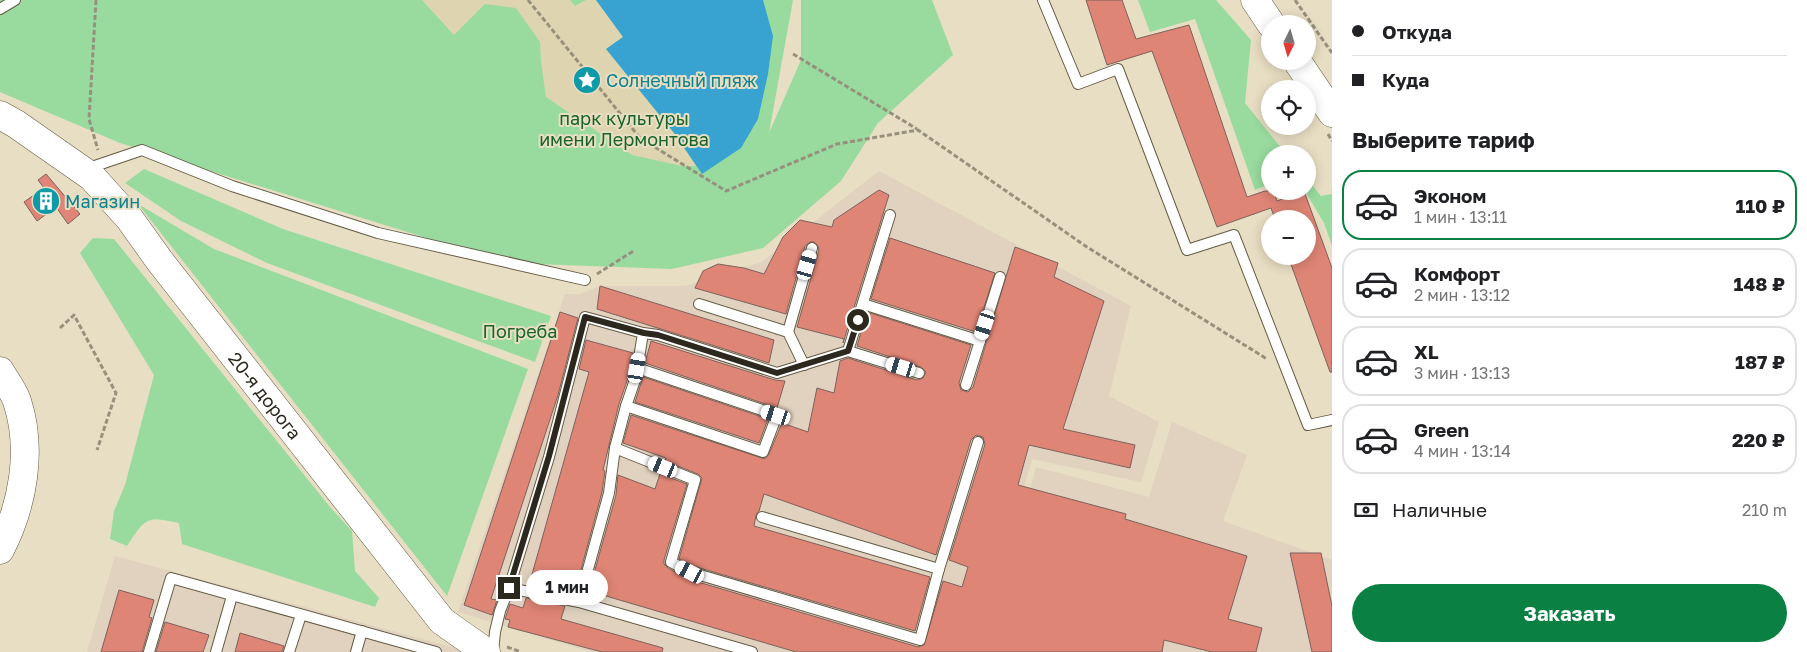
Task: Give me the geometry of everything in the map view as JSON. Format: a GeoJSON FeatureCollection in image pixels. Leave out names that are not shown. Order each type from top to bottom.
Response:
{"type":"FeatureCollection","features":[{"type":"Feature","properties":{"kind":"main road"},"geometry":{"type":"LineString","coordinates":[[1255,0],[1265,15]]}},
{"type":"Feature","properties":{"kind":"main road"},"geometry":{"type":"LineString","coordinates":[[1304,70],[1330,105]]}},
{"type":"Feature","properties":{"kind":"main road","name":"20-я дорога"},"geometry":{"type":"LineString","coordinates":[[0,115],[42,142],[92,167],[159,260],[442,621],[486,652]]}},
{"type":"Feature","properties":{"kind":"main road","name":"20-я дорога"},"geometry":{"type":"LineString","coordinates":[[0,134],[42,142]]}},
{"type":"Feature","properties":{"kind":"main road"},"geometry":{"type":"LineString","coordinates":[[0,371],[16,400],[23,428],[24,464],[19,500],[9,533],[0,550]]}},
{"type":"Feature","properties":{"kind":"lane"},"geometry":{"type":"LineString","coordinates":[[0,9],[15,0]]}},
{"type":"Feature","properties":{"kind":"lane"},"geometry":{"type":"LineString","coordinates":[[1043,0],[1078,84],[1118,69],[1187,250],[1234,235],[1308,425],[1332,420]]}},
{"type":"Feature","properties":{"kind":"lane"},"geometry":{"type":"LineString","coordinates":[[92,167],[142,150],[232,186],[378,233],[585,280]]}},
{"type":"Feature","properties":{"kind":"lane"},"geometry":{"type":"LineString","coordinates":[[848,351],[890,215]]}},
{"type":"Feature","properties":{"kind":"lane"},"geometry":{"type":"LineString","coordinates":[[804,365],[788,332],[812,248]]}},
{"type":"Feature","properties":{"kind":"lane"},"geometry":{"type":"LineString","coordinates":[[966,385],[1000,277]]}},
{"type":"Feature","properties":{"kind":"lane"},"geometry":{"type":"LineString","coordinates":[[699,304],[788,332]]}},
{"type":"Feature","properties":{"kind":"lane"},"geometry":{"type":"LineString","coordinates":[[863,304],[980,341]]}},
{"type":"Feature","properties":{"kind":"lane"},"geometry":{"type":"LineString","coordinates":[[493,652],[500,611],[509,588],[549,456],[585,317],[658,335],[777,373],[848,351],[919,373]]}},
{"type":"Feature","properties":{"kind":"lane"},"geometry":{"type":"LineString","coordinates":[[579,602],[609,493],[615,448],[637,368],[644,333]]}},
{"type":"Feature","properties":{"kind":"lane"},"geometry":{"type":"LineString","coordinates":[[626,406],[763,452],[776,415],[637,368]]}},
{"type":"Feature","properties":{"kind":"lane"},"geometry":{"type":"LineString","coordinates":[[615,448],[695,480],[671,562],[690,572],[920,640],[939,569],[978,442]]}},
{"type":"Feature","properties":{"kind":"lane"},"geometry":{"type":"LineString","coordinates":[[762,517],[939,569]]}},
{"type":"Feature","properties":{"kind":"lane"},"geometry":{"type":"LineString","coordinates":[[149,652],[171,578],[432,651]]}},
{"type":"Feature","properties":{"kind":"lane"},"geometry":{"type":"LineString","coordinates":[[509,588],[579,602],[752,652]]}},
{"type":"Feature","properties":{"kind":"lane"},"geometry":{"type":"LineString","coordinates":[[216,652],[232,596]]}},
{"type":"Feature","properties":{"kind":"lane"},"geometry":{"type":"LineString","coordinates":[[289,652],[301,615]]}},
{"type":"Feature","properties":{"kind":"lane"},"geometry":{"type":"LineString","coordinates":[[356,652],[362,631]]}},
{"type":"Feature","properties":{"kind":"path"},"geometry":{"type":"LineString","coordinates":[[92,167],[89,118],[96,0]]}},
{"type":"Feature","properties":{"kind":"path"},"geometry":{"type":"LineString","coordinates":[[528,0],[640,138],[726,191],[837,144],[918,130]]}},
{"type":"Feature","properties":{"kind":"path"},"geometry":{"type":"LineString","coordinates":[[1295,0],[1332,53]]}},
{"type":"Feature","properties":{"kind":"path"},"geometry":{"type":"LineString","coordinates":[[793,54],[918,130],[1087,246],[1287,371]]}},
{"type":"Feature","properties":{"kind":"path"},"geometry":{"type":"LineString","coordinates":[[585,280],[610,267],[635,250]]}},
{"type":"Feature","properties":{"kind":"path"},"geometry":{"type":"LineString","coordinates":[[60,328],[74,315],[116,393],[97,450]]}},
{"type":"Feature","properties":{"kind":"shaded area"},"geometry":{"type":"Polygon","coordinates":[[[879,171],[1131,306],[1109,396],[1159,422],[1141,482],[1032,459],[977,652],[591,652],[458,612],[565,294],[581,294],[600,286],[685,286],[762,262],[879,171]]]}},
{"type":"Feature","properties":{"kind":"shaded area"},"geometry":{"type":"Polygon","coordinates":[[[1172,422],[1247,455],[1223,521],[1332,560],[1332,652],[985,652],[1036,467],[1149,497],[1172,422]]]}},
{"type":"Feature","properties":{"kind":"shaded area"},"geometry":{"type":"Polygon","coordinates":[[[115,556],[470,652],[87,652],[115,556]]]}},
{"type":"Feature","properties":{"kind":"green space","name":"парк культуры имени Лермонтова"},"geometry":{"type":"Polygon","coordinates":[[[0,0],[793,0],[769,133],[801,60],[801,0],[932,0],[953,55],[878,123],[841,181],[763,248],[672,269],[507,263],[120,143],[0,92],[0,0]]]}},
{"type":"Feature","properties":{"kind":"green space"},"geometry":{"type":"Polygon","coordinates":[[[1138,0],[1216,0],[1251,40],[1245,103],[1261,123],[1261,135],[1271,135],[1279,145],[1261,145],[1261,188],[1255,190],[1195,19],[1150,32],[1138,0]]]}},
{"type":"Feature","properties":{"kind":"green space","name":"Погреба"},"geometry":{"type":"Polygon","coordinates":[[[144,169],[283,229],[551,316],[535,362],[267,263],[181,221],[125,183],[144,169]]]}},
{"type":"Feature","properties":{"kind":"green space"},"geometry":{"type":"Polygon","coordinates":[[[1316,190],[1321,196],[1332,194],[1332,246],[1324,223],[1310,200],[1316,200],[1316,190]]]}},
{"type":"Feature","properties":{"kind":"green space"},"geometry":{"type":"Polygon","coordinates":[[[138,204],[214,249],[528,369],[447,596],[138,204]]]}},
{"type":"Feature","properties":{"kind":"green space"},"geometry":{"type":"Polygon","coordinates":[[[93,238],[114,239],[330,507],[352,531],[355,571],[379,598],[375,607],[182,544],[179,523],[160,520],[148,521],[138,529],[127,546],[110,539],[114,511],[125,485],[154,375],[80,253],[93,238]]]}},
{"type":"Feature","properties":{"kind":"sand","name":"Солнечный пляж"},"geometry":{"type":"Polygon","coordinates":[[[422,0],[570,0],[575,6],[586,0],[596,0],[623,37],[606,49],[674,133],[696,166],[682,166],[632,155],[546,97],[540,42],[516,8],[485,4],[454,35],[422,0]]]}},
{"type":"Feature","properties":{"kind":"water"},"geometry":{"type":"Polygon","coordinates":[[[596,0],[763,0],[773,36],[768,74],[758,119],[741,148],[702,174],[674,133],[606,49],[623,37],[596,0]]]}},
{"type":"Feature","properties":{"kind":"building"},"geometry":{"type":"Polygon","coordinates":[[[1086,0],[1122,0],[1136,39],[1189,25],[1247,197],[1261,192],[1261,200],[1307,200],[1311,210],[1272,210],[1271,208],[1217,227],[1152,51],[1107,65],[1086,0]]]}},
{"type":"Feature","properties":{"kind":"building","name":"Магазин"},"geometry":{"type":"Polygon","coordinates":[[[46,174],[80,214],[68,224],[56,207],[37,221],[24,202],[44,188],[38,180],[46,174]]]}},
{"type":"Feature","properties":{"kind":"building"},"geometry":{"type":"Polygon","coordinates":[[[879,190],[889,195],[843,343],[844,339],[797,327],[819,250],[814,242],[810,242],[805,246],[786,314],[695,288],[703,271],[718,264],[744,268],[764,274],[783,237],[800,220],[832,227],[834,220],[879,190]]]}},
{"type":"Feature","properties":{"kind":"building"},"geometry":{"type":"Polygon","coordinates":[[[1316,224],[1332,268],[1332,372],[1330,372],[1291,265],[1316,265],[1316,224]]]}},
{"type":"Feature","properties":{"kind":"building"},"geometry":{"type":"Polygon","coordinates":[[[890,238],[995,273],[976,332],[871,299],[890,238]]]}},
{"type":"Feature","properties":{"kind":"building"},"geometry":{"type":"Polygon","coordinates":[[[1015,247],[1058,263],[1054,277],[1104,301],[1063,429],[1135,445],[1130,468],[1029,445],[1018,485],[1126,514],[1125,519],[1247,556],[1228,619],[1262,628],[1256,652],[1212,652],[1164,640],[1162,652],[796,652],[589,591],[616,495],[618,475],[655,489],[660,474],[687,484],[664,560],[664,564],[668,568],[688,579],[918,647],[924,645],[943,581],[962,587],[968,567],[949,560],[985,444],[983,437],[976,435],[971,440],[936,555],[764,494],[756,515],[754,526],[930,577],[915,631],[693,566],[679,559],[702,478],[698,474],[665,461],[666,458],[623,443],[631,415],[765,459],[782,423],[808,432],[817,388],[834,393],[840,361],[848,358],[917,380],[923,378],[926,372],[921,367],[857,346],[867,312],[971,345],[959,383],[961,390],[968,392],[973,387],[1015,247]]]}},
{"type":"Feature","properties":{"kind":"building"},"geometry":{"type":"Polygon","coordinates":[[[600,286],[774,340],[769,363],[597,309],[600,286]]]}},
{"type":"Feature","properties":{"kind":"building"},"geometry":{"type":"Polygon","coordinates":[[[560,312],[578,318],[558,395],[491,599],[497,600],[492,615],[464,605],[560,312]]]}},
{"type":"Feature","properties":{"kind":"building"},"geometry":{"type":"Polygon","coordinates":[[[586,340],[633,353],[629,375],[619,404],[603,470],[605,471],[602,492],[576,588],[570,586],[568,593],[529,585],[589,372],[579,369],[586,340]]]}},
{"type":"Feature","properties":{"kind":"building"},"geometry":{"type":"Polygon","coordinates":[[[651,341],[775,380],[785,381],[777,408],[645,363],[651,341]]]}},
{"type":"Feature","properties":{"kind":"building"},"geometry":{"type":"Polygon","coordinates":[[[643,377],[768,419],[759,443],[635,402],[643,377]]]}},
{"type":"Feature","properties":{"kind":"building"},"geometry":{"type":"Polygon","coordinates":[[[1290,553],[1321,553],[1332,606],[1332,652],[1312,652],[1290,553]]]}},
{"type":"Feature","properties":{"kind":"building"},"geometry":{"type":"Polygon","coordinates":[[[119,590],[154,600],[149,617],[152,618],[142,652],[101,652],[119,590]]]}},
{"type":"Feature","properties":{"kind":"building"},"geometry":{"type":"Polygon","coordinates":[[[526,598],[565,606],[561,619],[663,648],[662,652],[602,652],[508,627],[510,620],[505,619],[510,604],[523,608],[526,598]]]}},
{"type":"Feature","properties":{"kind":"building"},"geometry":{"type":"Polygon","coordinates":[[[165,622],[209,635],[203,652],[156,652],[165,622]]]}},
{"type":"Feature","properties":{"kind":"building"},"geometry":{"type":"Polygon","coordinates":[[[240,633],[284,646],[282,652],[235,652],[240,633]]]}},
{"type":"Feature","properties":{"kind":"place","name":"Солнечный пляж"},"geometry":{"type":"Point","coordinates":[587,80]}},
{"type":"Feature","properties":{"kind":"place","name":"Магазин"},"geometry":{"type":"Point","coordinates":[46,201]}},
{"type":"Feature","properties":{"kind":"route"},"geometry":{"type":"LineString","coordinates":[[509,588],[549,456],[585,317],[658,335],[777,373],[848,351],[858,320]]}}]}
